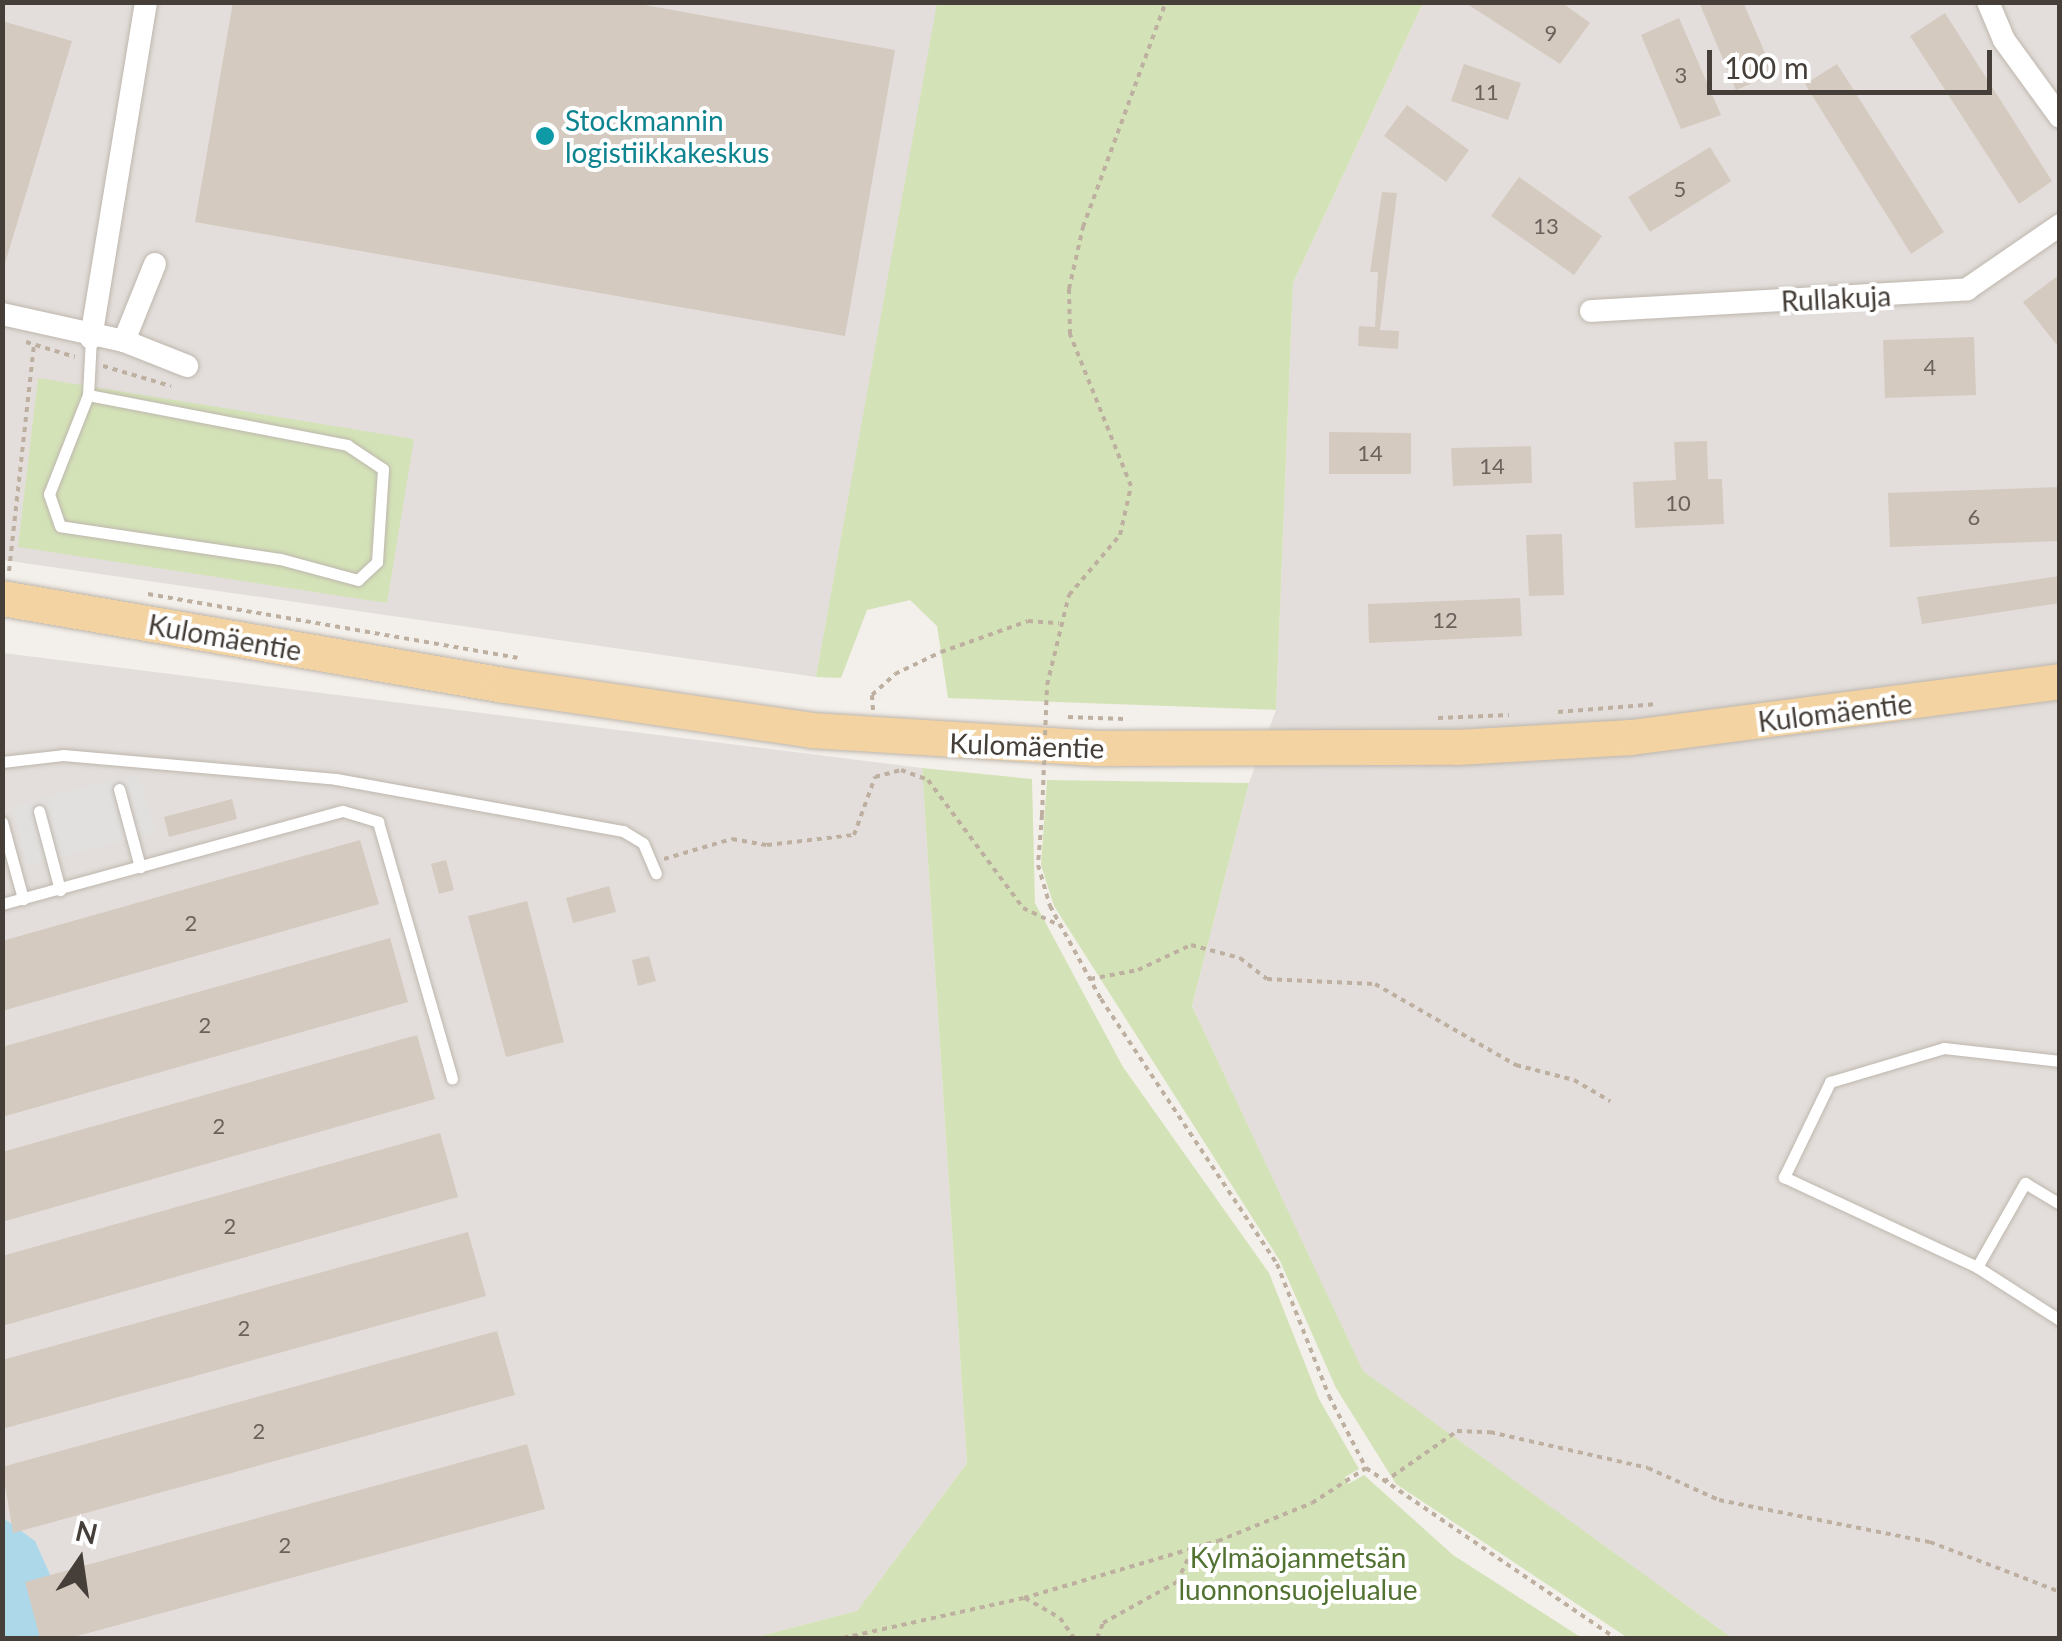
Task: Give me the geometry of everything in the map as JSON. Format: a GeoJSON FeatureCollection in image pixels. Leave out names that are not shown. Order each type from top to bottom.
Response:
{"type":"FeatureCollection","features":[{"type":"Feature","properties":{"kind":"main road","name":"Kulomäentie"},"geometry":{"type":"LineString","coordinates":[[10,578],[504,685],[872,715],[1097,748],[1458,747],[1632,737],[2060,681]]}},
{"type":"Feature","properties":{"kind":"street"},"geometry":{"type":"LineString","coordinates":[[91,338],[146,2]]}},
{"type":"Feature","properties":{"kind":"street"},"geometry":{"type":"LineString","coordinates":[[1988,2],[2004,40],[2060,117]]}},
{"type":"Feature","properties":{"kind":"street","name":"Rullakuja"},"geometry":{"type":"LineString","coordinates":[[1591,311],[1968,289],[2060,225]]}},
{"type":"Feature","properties":{"kind":"street"},"geometry":{"type":"LineString","coordinates":[[124,341],[156,264]]}},
{"type":"Feature","properties":{"kind":"street"},"geometry":{"type":"LineString","coordinates":[[2,314],[91,338],[124,341],[187,366]]}},
{"type":"Feature","properties":{"kind":"lane"},"geometry":{"type":"LineString","coordinates":[[88,395],[347,445],[383,469],[377,562],[358,580],[280,559],[60,526],[49,494],[88,395],[91,338]]}},
{"type":"Feature","properties":{"kind":"lane"},"geometry":{"type":"LineString","coordinates":[[2,762],[63,755],[336,779],[623,830],[643,844],[654,868]]}},
{"type":"Feature","properties":{"kind":"lane"},"geometry":{"type":"LineString","coordinates":[[120,789],[140,867]]}},
{"type":"Feature","properties":{"kind":"lane"},"geometry":{"type":"LineString","coordinates":[[39,811],[60,890]]}},
{"type":"Feature","properties":{"kind":"lane"},"geometry":{"type":"LineString","coordinates":[[2,904],[343,811],[378,822],[452,1079]]}},
{"type":"Feature","properties":{"kind":"lane"},"geometry":{"type":"LineString","coordinates":[[2,822],[23,899]]}},
{"type":"Feature","properties":{"kind":"lane"},"geometry":{"type":"LineString","coordinates":[[2060,1062],[1944,1048],[1830,1082],[1784,1177],[1977,1267],[2060,1320]]}},
{"type":"Feature","properties":{"kind":"lane"},"geometry":{"type":"LineString","coordinates":[[1977,1267],[2026,1183],[2060,1204]]}},
{"type":"Feature","properties":{"kind":"path"},"geometry":{"type":"LineString","coordinates":[[1166,2],[1083,227],[1069,289],[1070,334],[1131,486],[1120,535],[1069,595],[1059,623],[1047,685],[1038,865],[1061,926],[1090,978],[1277,1264],[1329,1396],[1366,1468],[1616,1638]]}},
{"type":"Feature","properties":{"kind":"path"},"geometry":{"type":"LineString","coordinates":[[10,578],[34,345]]}},
{"type":"Feature","properties":{"kind":"path"},"geometry":{"type":"LineString","coordinates":[[136,592],[529,660]]}},
{"type":"Feature","properties":{"kind":"path"},"geometry":{"type":"LineString","coordinates":[[872,715],[872,695],[895,674],[941,652],[1028,621],[1059,623]]}},
{"type":"Feature","properties":{"kind":"path"},"geometry":{"type":"LineString","coordinates":[[1554,712],[1674,703]]}},
{"type":"Feature","properties":{"kind":"path"},"geometry":{"type":"LineString","coordinates":[[1430,719],[1519,715]]}},
{"type":"Feature","properties":{"kind":"path"},"geometry":{"type":"LineString","coordinates":[[1030,716],[1048,716]]}},
{"type":"Feature","properties":{"kind":"path"},"geometry":{"type":"LineString","coordinates":[[1066,717],[1140,720]]}},
{"type":"Feature","properties":{"kind":"path"},"geometry":{"type":"LineString","coordinates":[[654,868],[732,839],[767,845],[854,834],[875,777],[901,770],[928,780],[1022,908],[1061,926]]}},
{"type":"Feature","properties":{"kind":"path"},"geometry":{"type":"LineString","coordinates":[[1090,978],[1138,970],[1191,945],[1240,958],[1267,979],[1375,984],[1516,1065],[1574,1080],[1610,1100]]}},
{"type":"Feature","properties":{"kind":"path"},"geometry":{"type":"LineString","coordinates":[[1384,1482],[1457,1431],[1504,1434],[1648,1468],[1719,1500],[1930,1542],[2060,1592]]}},
{"type":"Feature","properties":{"kind":"path"},"geometry":{"type":"LineString","coordinates":[[842,1638],[1024,1598],[1192,1548],[1312,1503],[1366,1468]]}},
{"type":"Feature","properties":{"kind":"path"},"geometry":{"type":"LineString","coordinates":[[1098,1638],[1103,1624],[1177,1582],[1192,1548]]}},
{"type":"Feature","properties":{"kind":"path"},"geometry":{"type":"LineString","coordinates":[[1024,1598],[1060,1618],[1074,1638]]}},
{"type":"Feature","properties":{"kind":"shaded area"},"geometry":{"type":"Polygon","coordinates":[[[2,3],[939,3],[816,677],[3,560],[2,3]]]}},
{"type":"Feature","properties":{"kind":"shaded area"},"geometry":{"type":"Polygon","coordinates":[[[1423,3],[2059,3],[2059,1638],[1732,1638],[1363,1372],[1192,1006],[1249,783],[1276,710],[1293,283],[1423,3]]]}},
{"type":"Feature","properties":{"kind":"shaded area"},"geometry":{"type":"Polygon","coordinates":[[[3,653],[922,768],[967,1463],[857,1611],[752,1638],[3,1638],[3,653]]]}},
{"type":"Feature","properties":{"kind":"shaded area"},"geometry":{"type":"Polygon","coordinates":[[[123,777],[140,777],[156,832],[27,866],[12,806],[123,777]]]}},
{"type":"Feature","properties":{"kind":"green space"},"geometry":{"type":"Polygon","coordinates":[[[937,3],[1423,3],[1293,283],[1276,710],[948,698],[937,626],[910,600],[867,610],[841,678],[816,677],[937,3]]]}},
{"type":"Feature","properties":{"kind":"green space"},"geometry":{"type":"Polygon","coordinates":[[[38,378],[414,439],[387,603],[18,547],[38,378]]]}},
{"type":"Feature","properties":{"kind":"green space","name":"Kylmäojanmetsän luonnonsuojelualue"},"geometry":{"type":"Polygon","coordinates":[[[922,768],[1032,779],[1035,903],[1123,1067],[1269,1273],[1319,1399],[1359,1469],[1345,1477],[1348,1484],[1364,1475],[1453,1555],[1582,1638],[752,1638],[857,1611],[967,1463],[922,768]]]}},
{"type":"Feature","properties":{"kind":"green space"},"geometry":{"type":"Polygon","coordinates":[[[1047,780],[1249,783],[1192,1006],[1363,1371],[1732,1638],[1628,1638],[1396,1484],[1336,1388],[1280,1261],[1054,906],[1041,865],[1047,780]]]}},
{"type":"Feature","properties":{"kind":"water"},"geometry":{"type":"Polygon","coordinates":[[[2,1517],[35,1541],[52,1579],[53,1638],[3,1638],[2,1517]]]}},
{"type":"Feature","properties":{"kind":"building","name":"Stockmannin logistiikkakeskus"},"geometry":{"type":"Polygon","coordinates":[[[233,2],[628,2],[895,50],[845,336],[195,222],[233,2]]]}},
{"type":"Feature","properties":{"kind":"building"},"geometry":{"type":"Polygon","coordinates":[[[1464,2],[1561,2],[1590,23],[1560,64],[1464,2]]]}},
{"type":"Feature","properties":{"kind":"building"},"geometry":{"type":"Polygon","coordinates":[[[1699,2],[1743,2],[1774,74],[1736,90],[1699,2]]]}},
{"type":"Feature","properties":{"kind":"building"},"geometry":{"type":"Polygon","coordinates":[[[1945,13],[2052,181],[2019,204],[1910,36],[1945,13]]]}},
{"type":"Feature","properties":{"kind":"building"},"geometry":{"type":"Polygon","coordinates":[[[1679,18],[1721,115],[1681,129],[1641,35],[1679,18]]]}},
{"type":"Feature","properties":{"kind":"building"},"geometry":{"type":"Polygon","coordinates":[[[2,21],[72,41],[3,270],[2,270],[2,21]]]}},
{"type":"Feature","properties":{"kind":"building"},"geometry":{"type":"Polygon","coordinates":[[[1464,64],[1521,83],[1508,120],[1451,101],[1464,64]]]}},
{"type":"Feature","properties":{"kind":"building"},"geometry":{"type":"Polygon","coordinates":[[[1837,64],[1944,232],[1911,254],[1805,84],[1837,64]]]}},
{"type":"Feature","properties":{"kind":"building"},"geometry":{"type":"Polygon","coordinates":[[[1407,105],[1469,150],[1446,182],[1384,136],[1407,105]]]}},
{"type":"Feature","properties":{"kind":"building"},"geometry":{"type":"Polygon","coordinates":[[[1710,147],[1731,181],[1650,232],[1628,197],[1710,147]]]}},
{"type":"Feature","properties":{"kind":"building"},"geometry":{"type":"Polygon","coordinates":[[[1519,177],[1602,236],[1574,275],[1491,216],[1519,177]]]}},
{"type":"Feature","properties":{"kind":"building"},"geometry":{"type":"Polygon","coordinates":[[[1382,192],[1397,193],[1380,330],[1399,331],[1398,349],[1358,346],[1359,326],[1375,327],[1378,272],[1370,272],[1382,192]]]}},
{"type":"Feature","properties":{"kind":"building"},"geometry":{"type":"Polygon","coordinates":[[[2060,274],[2060,341],[2056,344],[2023,302],[2060,274]]]}},
{"type":"Feature","properties":{"kind":"building"},"geometry":{"type":"Polygon","coordinates":[[[1974,337],[1976,395],[1885,398],[1883,340],[1974,337]]]}},
{"type":"Feature","properties":{"kind":"building"},"geometry":{"type":"Polygon","coordinates":[[[1329,432],[1411,433],[1411,474],[1329,474],[1329,432]]]}},
{"type":"Feature","properties":{"kind":"building"},"geometry":{"type":"Polygon","coordinates":[[[1707,441],[1708,479],[1722,479],[1724,524],[1635,528],[1633,482],[1676,480],[1674,442],[1707,441]]]}},
{"type":"Feature","properties":{"kind":"building"},"geometry":{"type":"Polygon","coordinates":[[[1531,446],[1532,483],[1453,486],[1451,448],[1531,446]]]}},
{"type":"Feature","properties":{"kind":"building"},"geometry":{"type":"Polygon","coordinates":[[[2060,487],[2060,541],[1890,547],[1888,493],[2060,487]]]}},
{"type":"Feature","properties":{"kind":"building"},"geometry":{"type":"Polygon","coordinates":[[[1562,534],[1564,595],[1529,596],[1526,535],[1562,534]]]}},
{"type":"Feature","properties":{"kind":"building"},"geometry":{"type":"Polygon","coordinates":[[[2060,576],[2060,603],[1922,624],[1917,597],[2060,576]]]}},
{"type":"Feature","properties":{"kind":"building"},"geometry":{"type":"Polygon","coordinates":[[[1520,598],[1522,636],[1369,643],[1368,604],[1520,598]]]}},
{"type":"Feature","properties":{"kind":"building"},"geometry":{"type":"Polygon","coordinates":[[[232,799],[237,819],[169,837],[164,817],[232,799]]]}},
{"type":"Feature","properties":{"kind":"building"},"geometry":{"type":"Polygon","coordinates":[[[360,840],[379,904],[2,1011],[2,941],[360,840]]]}},
{"type":"Feature","properties":{"kind":"building"},"geometry":{"type":"Polygon","coordinates":[[[446,860],[454,890],[439,894],[431,864],[446,860]]]}},
{"type":"Feature","properties":{"kind":"building"},"geometry":{"type":"Polygon","coordinates":[[[609,886],[616,912],[573,923],[566,898],[609,886]]]}},
{"type":"Feature","properties":{"kind":"building"},"geometry":{"type":"Polygon","coordinates":[[[527,901],[564,1042],[506,1057],[468,916],[527,901]]]}},
{"type":"Feature","properties":{"kind":"building"},"geometry":{"type":"Polygon","coordinates":[[[390,938],[408,1002],[2,1117],[2,1047],[390,938]]]}},
{"type":"Feature","properties":{"kind":"building"},"geometry":{"type":"Polygon","coordinates":[[[649,956],[656,981],[638,986],[632,960],[649,956]]]}},
{"type":"Feature","properties":{"kind":"building"},"geometry":{"type":"Polygon","coordinates":[[[417,1035],[435,1099],[2,1222],[2,1152],[417,1035]]]}},
{"type":"Feature","properties":{"kind":"building"},"geometry":{"type":"Polygon","coordinates":[[[440,1133],[458,1197],[2,1326],[2,1256],[440,1133]]]}},
{"type":"Feature","properties":{"kind":"building"},"geometry":{"type":"Polygon","coordinates":[[[468,1232],[486,1296],[2,1429],[2,1360],[468,1232]]]}},
{"type":"Feature","properties":{"kind":"building"},"geometry":{"type":"Polygon","coordinates":[[[497,1331],[515,1395],[13,1533],[2,1467],[497,1331]]]}},
{"type":"Feature","properties":{"kind":"building"},"geometry":{"type":"Polygon","coordinates":[[[527,1444],[545,1509],[70,1638],[40,1638],[25,1582],[527,1444]]]}},
{"type":"Feature","properties":{"kind":"place","name":"Stockmannin logistiikkakeskus"},"geometry":{"type":"Point","coordinates":[545,136]}}]}
